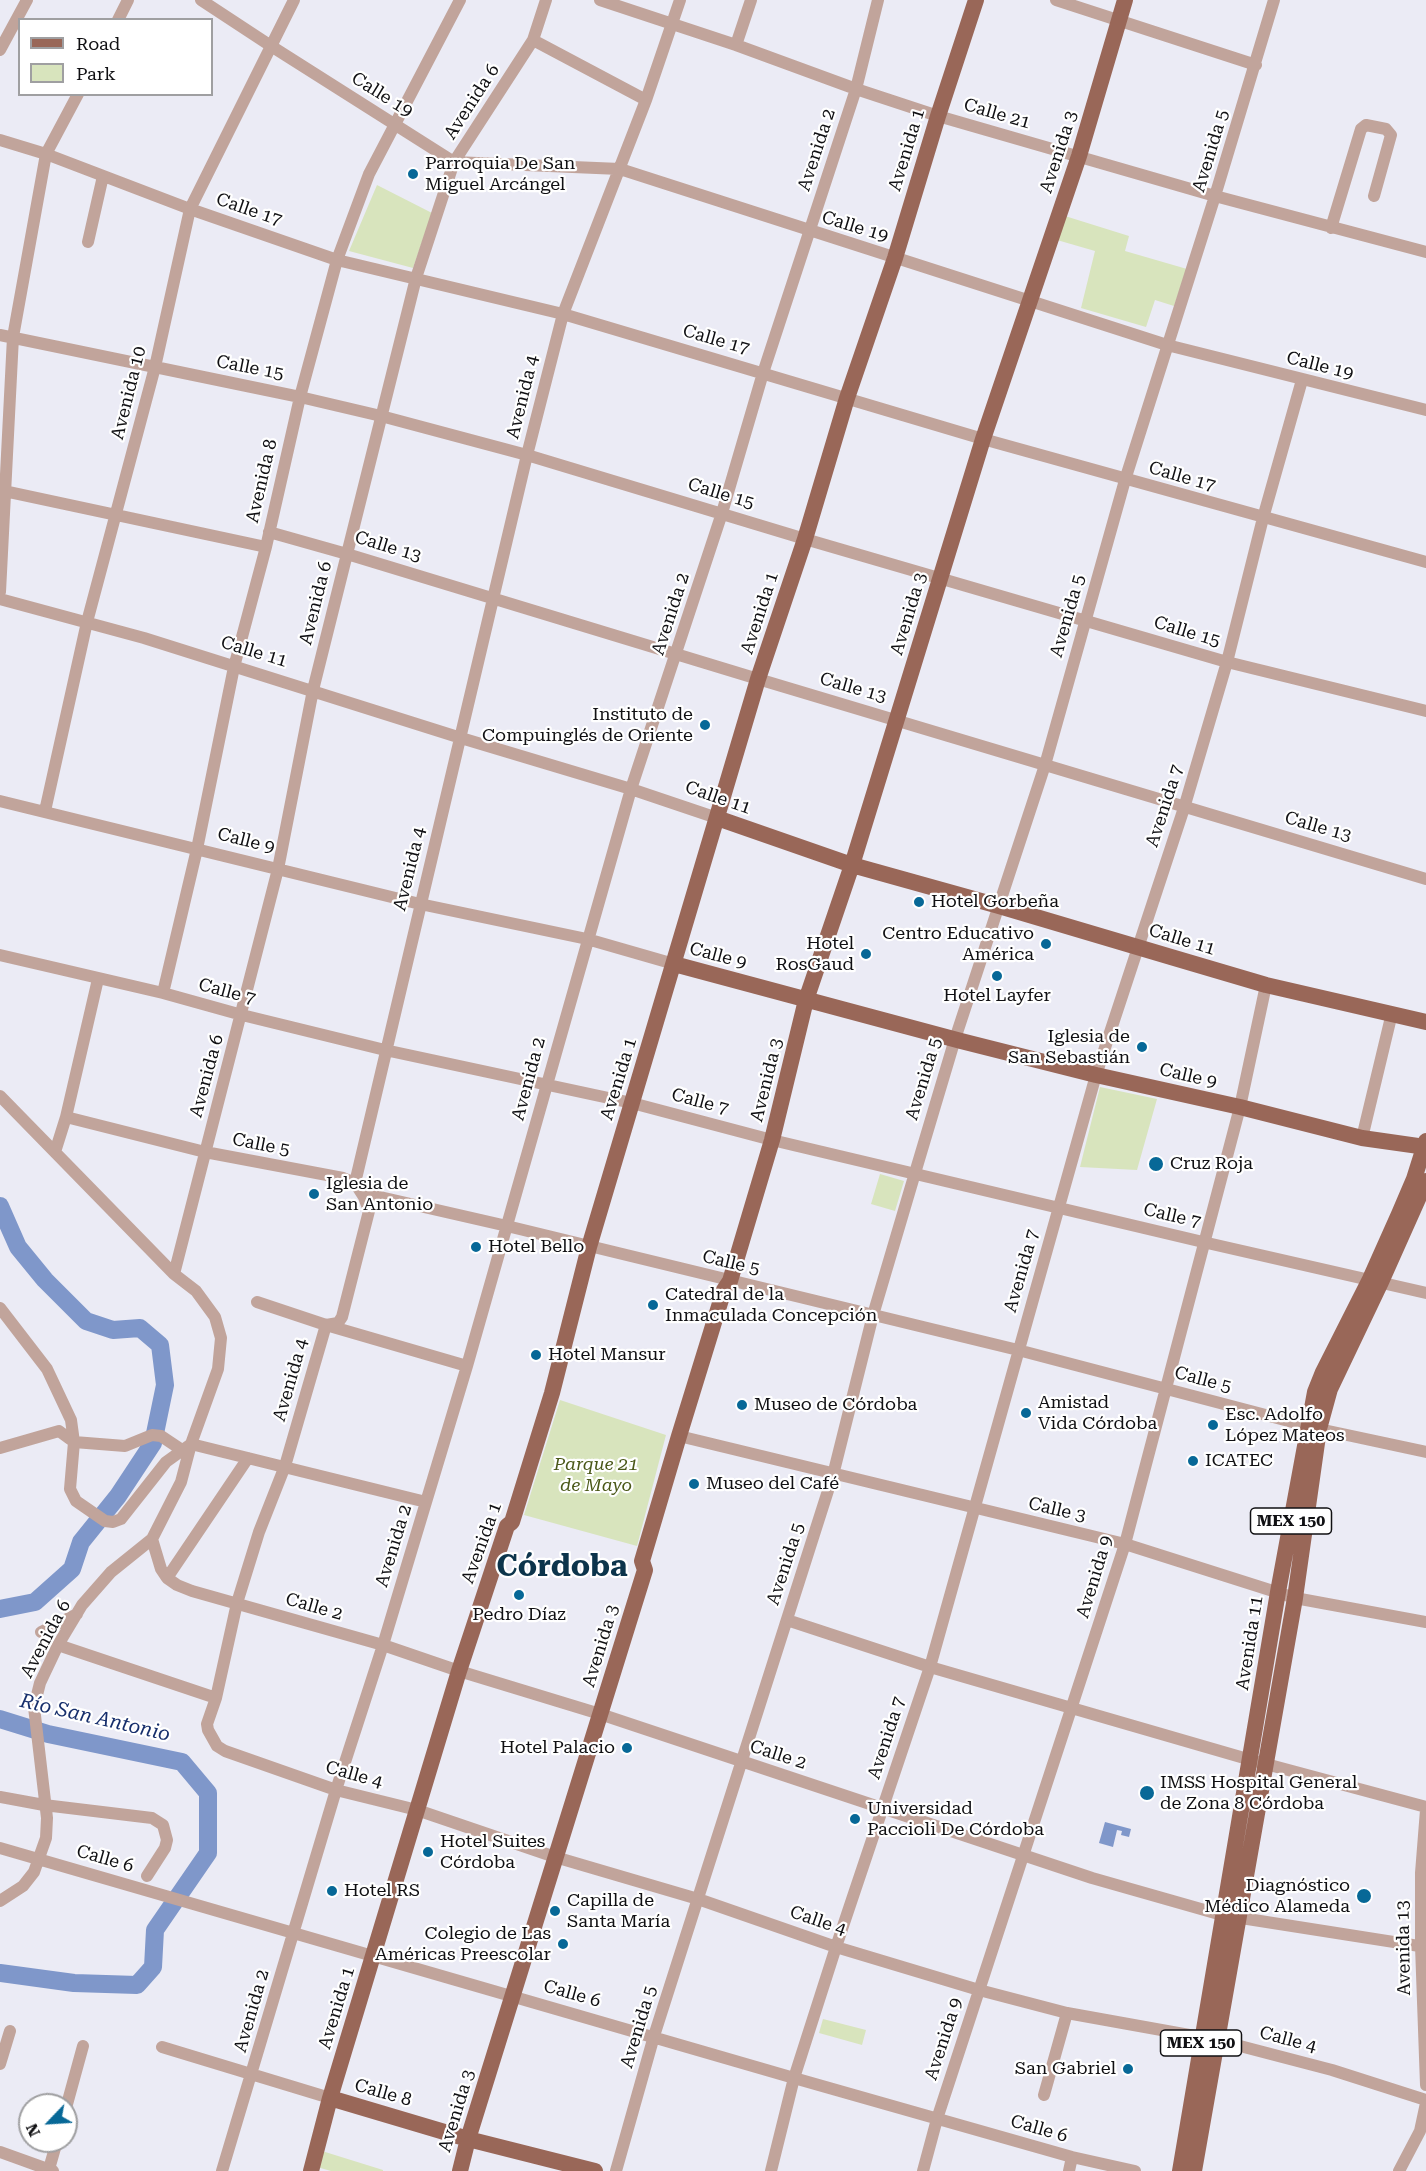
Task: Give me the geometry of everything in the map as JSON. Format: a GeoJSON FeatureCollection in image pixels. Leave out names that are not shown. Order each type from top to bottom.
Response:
{"type":"FeatureCollection","features":[{"type":"Feature","properties":{"kind":"main road","name":"Avenida 1"},"geometry":{"type":"LineString","coordinates":[[311,2171],[330,2098],[459,1671],[507,1526],[512,1522],[552,1393],[589,1247],[758,680],[976,0]]}},
{"type":"Feature","properties":{"kind":"main road","name":"Avenida 3"},"geometry":{"type":"LineString","coordinates":[[460,2171],[645,1570],[642,1561],[772,1140],[807,1000],[852,865],[983,439],[1078,156],[1125,0]]}},
{"type":"Feature","properties":{"kind":"main road","name":"Calle 11"},"geometry":{"type":"LineString","coordinates":[[717,818],[852,865],[1266,984],[1426,1022]]}},
{"type":"Feature","properties":{"kind":"main road","name":"Calle 9"},"geometry":{"type":"LineString","coordinates":[[674,964],[1096,1075],[1240,1107],[1362,1138],[1426,1145]]}},
{"type":"Feature","properties":{"kind":"main road","name":"Avenida 11"},"geometry":{"type":"LineString","coordinates":[[1376,1281],[1426,1145]]}},
{"type":"Feature","properties":{"kind":"main road","name":"Avenida 11"},"geometry":{"type":"LineString","coordinates":[[1180,2171],[1209,2038],[1259,1762],[1294,1598],[1316,1392],[1323,1372],[1376,1281],[1426,1181]]}},
{"type":"Feature","properties":{"kind":"main road","name":"Avenida 11"},"geometry":{"type":"LineString","coordinates":[[1259,1762],[1278,1592],[1314,1427]]}},
{"type":"Feature","properties":{"kind":"main road","name":"Avenida 11"},"geometry":{"type":"LineString","coordinates":[[1194,2171],[1209,2038]]}},
{"type":"Feature","properties":{"kind":"main road","name":"Calle 8"},"geometry":{"type":"LineString","coordinates":[[330,2098],[468,2139],[595,2171]]}},
{"type":"Feature","properties":{"kind":"street"},"geometry":{"type":"LineString","coordinates":[[0,50],[27,0]]}},
{"type":"Feature","properties":{"kind":"street"},"geometry":{"type":"LineString","coordinates":[[119,18],[128,0]]}},
{"type":"Feature","properties":{"kind":"street","name":"Calle 19"},"geometry":{"type":"LineString","coordinates":[[201,0],[454,162],[620,169],[1167,345],[1426,410]]}},
{"type":"Feature","properties":{"kind":"street","name":"Avenida 10"},"geometry":{"type":"LineString","coordinates":[[45,811],[87,622],[154,367],[190,209],[294,0]]}},
{"type":"Feature","properties":{"kind":"street","name":"Avenida 8"},"geometry":{"type":"LineString","coordinates":[[163,993],[197,849],[234,667],[266,548],[300,397],[337,260],[369,174],[460,0]]}},
{"type":"Feature","properties":{"kind":"street","name":"Avenida 6"},"geometry":{"type":"LineString","coordinates":[[0,1901],[23,1886],[34,1872],[46,1838],[47,1818],[34,1707],[40,1683],[58,1645],[77,1614],[111,1572],[152,1539],[181,1482],[187,1447],[218,1369],[221,1338],[215,1317],[196,1291],[174,1274],[278,869],[313,690],[416,278],[454,162],[533,40],[546,0]]}},
{"type":"Feature","properties":{"kind":"street","name":"Calle 21"},"geometry":{"type":"LineString","coordinates":[[600,0],[672,22],[856,89],[938,116],[1215,196],[1426,252]]}},
{"type":"Feature","properties":{"kind":"street","name":"Avenida 4"},"geometry":{"type":"LineString","coordinates":[[212,1739],[207,1724],[216,1698],[237,1603],[259,1533],[285,1466],[326,1325],[338,1323],[342,1317],[369,1210],[355,1183],[527,455],[563,314],[646,100],[680,0]]}},
{"type":"Feature","properties":{"kind":"street"},"geometry":{"type":"LineString","coordinates":[[736,45],[750,0]]}},
{"type":"Feature","properties":{"kind":"street","name":"Avenida 2"},"geometry":{"type":"LineString","coordinates":[[222,2171],[251,2075],[287,1931],[383,1645],[467,1366],[586,939],[631,789],[722,513],[763,373],[856,89],[878,0]]}},
{"type":"Feature","properties":{"kind":"street"},"geometry":{"type":"LineString","coordinates":[[1056,0],[1256,65]]}},
{"type":"Feature","properties":{"kind":"street","name":"Avenida 5"},"geometry":{"type":"LineString","coordinates":[[616,2171],[654,2036],[832,1475],[873,1315],[955,1039],[1045,765],[1125,480],[1256,65],[1274,0]]}},
{"type":"Feature","properties":{"kind":"street"},"geometry":{"type":"LineString","coordinates":[[533,40],[646,100]]}},
{"type":"Feature","properties":{"kind":"street"},"geometry":{"type":"LineString","coordinates":[[0,592],[2,490],[14,337],[46,154],[77,96]]}},
{"type":"Feature","properties":{"kind":"street"},"geometry":{"type":"LineString","coordinates":[[1331,228],[1361,129],[1366,125],[1386,129],[1391,135],[1374,196]]}},
{"type":"Feature","properties":{"kind":"street","name":"Calle 17"},"geometry":{"type":"LineString","coordinates":[[0,140],[46,154],[190,209],[337,260],[563,314],[1125,480],[1426,562]]}},
{"type":"Feature","properties":{"kind":"street"},"geometry":{"type":"LineString","coordinates":[[88,242],[103,176]]}},
{"type":"Feature","properties":{"kind":"street","name":"Calle 15"},"geometry":{"type":"LineString","coordinates":[[0,335],[381,416],[527,455],[1227,662],[1426,711]]}},
{"type":"Feature","properties":{"kind":"street","name":"Avenida 7"},"geometry":{"type":"LineString","coordinates":[[771,2171],[794,2078],[930,1667],[1096,1075],[1184,808],[1227,662],[1263,518],[1302,380]]}},
{"type":"Feature","properties":{"kind":"street"},"geometry":{"type":"LineString","coordinates":[[2,490],[117,513],[266,548]]}},
{"type":"Feature","properties":{"kind":"street","name":"Calle 13"},"geometry":{"type":"LineString","coordinates":[[269,532],[1426,879]]}},
{"type":"Feature","properties":{"kind":"street","name":"Calle 11"},"geometry":{"type":"LineString","coordinates":[[0,599],[87,622],[313,690],[717,818]]}},
{"type":"Feature","properties":{"kind":"street","name":"Calle 9"},"geometry":{"type":"LineString","coordinates":[[0,801],[420,904],[586,939],[674,964]]}},
{"type":"Feature","properties":{"kind":"street","name":"Calle 7"},"geometry":{"type":"LineString","coordinates":[[0,955],[163,993],[385,1050],[632,1103],[772,1140],[1426,1293]]}},
{"type":"Feature","properties":{"kind":"street"},"geometry":{"type":"LineString","coordinates":[[56,1152],[98,979]]}},
{"type":"Feature","properties":{"kind":"street","name":"Avenida 9"},"geometry":{"type":"LineString","coordinates":[[923,2171],[937,2119],[1125,1544],[1240,1107],[1266,984]]}},
{"type":"Feature","properties":{"kind":"street"},"geometry":{"type":"LineString","coordinates":[[1362,1138],[1392,1013]]}},
{"type":"Feature","properties":{"kind":"street"},"geometry":{"type":"LineString","coordinates":[[0,1096],[174,1274]]}},
{"type":"Feature","properties":{"kind":"street","name":"Calle 5"},"geometry":{"type":"LineString","coordinates":[[66,1117],[205,1152],[343,1178],[355,1183],[367,1194],[1018,1350],[1314,1427],[1426,1452]]}},
{"type":"Feature","properties":{"kind":"street"},"geometry":{"type":"LineString","coordinates":[[257,1302],[326,1325],[467,1366]]}},
{"type":"Feature","properties":{"kind":"street"},"geometry":{"type":"LineString","coordinates":[[0,1308],[47,1369],[71,1420],[74,1443],[70,1490],[76,1501],[105,1521],[113,1522],[122,1519],[166,1462],[187,1447]]}},
{"type":"Feature","properties":{"kind":"street"},"geometry":{"type":"LineString","coordinates":[[0,1448],[59,1431],[74,1443],[98,1445],[125,1446],[152,1435],[165,1437],[187,1447],[285,1466],[426,1502]]}},
{"type":"Feature","properties":{"kind":"street","name":"Calle 3"},"geometry":{"type":"LineString","coordinates":[[679,1436],[832,1475],[1125,1544],[1294,1598],[1426,1623]]}},
{"type":"Feature","properties":{"kind":"street"},"geometry":{"type":"LineString","coordinates":[[152,1539],[161,1569],[167,1578],[248,1458]]}},
{"type":"Feature","properties":{"kind":"street","name":"Calle 2"},"geometry":{"type":"LineString","coordinates":[[167,1578],[192,1591],[383,1645],[600,1714],[1092,1878],[1230,1916],[1424,1947]]}},
{"type":"Feature","properties":{"kind":"street"},"geometry":{"type":"LineString","coordinates":[[41,1632],[77,1614]]}},
{"type":"Feature","properties":{"kind":"street"},"geometry":{"type":"LineString","coordinates":[[787,1620],[930,1667],[1426,1809]]}},
{"type":"Feature","properties":{"kind":"street"},"geometry":{"type":"LineString","coordinates":[[58,1645],[216,1698]]}},
{"type":"Feature","properties":{"kind":"street","name":"Calle 4"},"geometry":{"type":"LineString","coordinates":[[212,1739],[225,1751],[336,1790],[417,1810],[555,1857],[698,1899],[836,1947],[979,1990],[1067,2013],[1209,2038],[1332,2070],[1426,2102]]}},
{"type":"Feature","properties":{"kind":"street"},"geometry":{"type":"LineString","coordinates":[[0,1797],[44,1805],[152,1818],[163,1825],[168,1840],[147,1876]]}},
{"type":"Feature","properties":{"kind":"street","name":"Avenida 13"},"geometry":{"type":"LineString","coordinates":[[1426,1809],[1421,1873],[1426,2085]]}},
{"type":"Feature","properties":{"kind":"street","name":"Calle 6"},"geometry":{"type":"LineString","coordinates":[[0,1848],[937,2119],[1072,2157],[1135,2171]]}},
{"type":"Feature","properties":{"kind":"street"},"geometry":{"type":"LineString","coordinates":[[1044,2095],[1067,2013]]}},
{"type":"Feature","properties":{"kind":"street"},"geometry":{"type":"LineString","coordinates":[[0,2064],[10,2031]]}},
{"type":"Feature","properties":{"kind":"street"},"geometry":{"type":"LineString","coordinates":[[70,2093],[83,2046]]}},
{"type":"Feature","properties":{"kind":"street","name":"Calle 8"},"geometry":{"type":"LineString","coordinates":[[162,2047],[330,2098]]}},
{"type":"Feature","properties":{"kind":"street"},"geometry":{"type":"LineString","coordinates":[[1399,2171],[1420,2131],[1426,2102]]}},
{"type":"Feature","properties":{"kind":"street"},"geometry":{"type":"LineString","coordinates":[[0,2152],[51,2170],[55,2153]]}},
{"type":"Feature","properties":{"kind":"street"},"geometry":{"type":"LineString","coordinates":[[1069,2171],[1072,2157]]}},
{"type":"Feature","properties":{"kind":"green space"},"geometry":{"type":"Polygon","coordinates":[[[377,185],[432,213],[413,268],[349,251],[377,185]]]}},
{"type":"Feature","properties":{"kind":"green space"},"geometry":{"type":"Polygon","coordinates":[[[1065,216],[1129,236],[1125,251],[1187,269],[1174,306],[1155,300],[1146,327],[1081,308],[1095,251],[1057,240],[1065,216]]]}},
{"type":"Feature","properties":{"kind":"green space"},"geometry":{"type":"Polygon","coordinates":[[[1100,1087],[1157,1099],[1137,1170],[1080,1167],[1100,1087]]]}},
{"type":"Feature","properties":{"kind":"green space"},"geometry":{"type":"Polygon","coordinates":[[[880,1174],[904,1181],[895,1211],[871,1204],[880,1174]]]}},
{"type":"Feature","properties":{"kind":"green space","name":"Parque 21 de Mayo"},"geometry":{"type":"Polygon","coordinates":[[[560,1400],[666,1435],[637,1546],[524,1515],[560,1400]]]}},
{"type":"Feature","properties":{"kind":"green space"},"geometry":{"type":"Polygon","coordinates":[[[823,2019],[866,2030],[862,2045],[819,2033],[823,2019]]]}},
{"type":"Feature","properties":{"kind":"green space"},"geometry":{"type":"Polygon","coordinates":[[[322,2151],[383,2171],[331,2171],[317,2167],[322,2151]]]}},
{"type":"Feature","properties":{"kind":"water"},"geometry":{"type":"Polygon","coordinates":[[[1105,1822],[1131,1829],[1129,1837],[1121,1835],[1122,1831],[1117,1830],[1113,1847],[1099,1843],[1105,1822]]]}},
{"type":"Feature","properties":{"kind":"waterway","name":"Río San Antonio"},"geometry":{"type":"LineString","coordinates":[[0,1206],[18,1247],[45,1280],[86,1321],[113,1330],[140,1328],[160,1345],[165,1385],[153,1443],[118,1496],[81,1542],[72,1569],[35,1602],[0,1609]]}},
{"type":"Feature","properties":{"kind":"waterway","name":"Río San Antonio"},"geometry":{"type":"LineString","coordinates":[[0,1719],[48,1734],[182,1762],[208,1793],[208,1853],[155,1930],[153,1967],[137,1985],[74,1983],[0,1973]]}},
{"type":"Feature","properties":{"kind":"place","name":"Parroquia De San Miguel Arcángel"},"geometry":{"type":"Point","coordinates":[413,174]}},
{"type":"Feature","properties":{"kind":"place","name":"Instituto de Compuinglés de Oriente"},"geometry":{"type":"Point","coordinates":[705,725]}},
{"type":"Feature","properties":{"kind":"place","name":"Hotel Gorbeña"},"geometry":{"type":"Point","coordinates":[919,902]}},
{"type":"Feature","properties":{"kind":"place","name":"Centro Educativo América"},"geometry":{"type":"Point","coordinates":[1046,944]}},
{"type":"Feature","properties":{"kind":"place","name":"Hotel RosGaud"},"geometry":{"type":"Point","coordinates":[866,954]}},
{"type":"Feature","properties":{"kind":"place","name":"Hotel Layfer"},"geometry":{"type":"Point","coordinates":[997,976]}},
{"type":"Feature","properties":{"kind":"place","name":"Iglesia de San Sebastián"},"geometry":{"type":"Point","coordinates":[1142,1047]}},
{"type":"Feature","properties":{"kind":"place","name":"Cruz Roja"},"geometry":{"type":"Point","coordinates":[1156,1164]}},
{"type":"Feature","properties":{"kind":"place","name":"Iglesia de San Antonio"},"geometry":{"type":"Point","coordinates":[314,1194]}},
{"type":"Feature","properties":{"kind":"place","name":"Hotel Bello"},"geometry":{"type":"Point","coordinates":[476,1247]}},
{"type":"Feature","properties":{"kind":"place","name":"Catedral de la Inmaculada Concepción"},"geometry":{"type":"Point","coordinates":[653,1305]}},
{"type":"Feature","properties":{"kind":"place","name":"Hotel Mansur"},"geometry":{"type":"Point","coordinates":[536,1355]}},
{"type":"Feature","properties":{"kind":"place","name":"Museo de Córdoba"},"geometry":{"type":"Point","coordinates":[742,1405]}},
{"type":"Feature","properties":{"kind":"place","name":"Amistad Vida Córdoba"},"geometry":{"type":"Point","coordinates":[1026,1413]}},
{"type":"Feature","properties":{"kind":"place","name":"Esc. Adolfo López Mateos"},"geometry":{"type":"Point","coordinates":[1213,1425]}},
{"type":"Feature","properties":{"kind":"place","name":"ICATEC"},"geometry":{"type":"Point","coordinates":[1193,1461]}},
{"type":"Feature","properties":{"kind":"place","name":"Museo del Café"},"geometry":{"type":"Point","coordinates":[694,1484]}},
{"type":"Feature","properties":{"kind":"place","name":"Pedro Díaz"},"geometry":{"type":"Point","coordinates":[519,1595]}},
{"type":"Feature","properties":{"kind":"place","name":"Hotel Palacio"},"geometry":{"type":"Point","coordinates":[627,1748]}},
{"type":"Feature","properties":{"kind":"place","name":"IMSS Hospital General de Zona 8 Córdoba"},"geometry":{"type":"Point","coordinates":[1147,1793]}},
{"type":"Feature","properties":{"kind":"place","name":"Universidad Paccioli De Córdoba"},"geometry":{"type":"Point","coordinates":[855,1819]}},
{"type":"Feature","properties":{"kind":"place","name":"Hotel Suites Córdoba"},"geometry":{"type":"Point","coordinates":[428,1852]}},
{"type":"Feature","properties":{"kind":"place","name":"Hotel RS"},"geometry":{"type":"Point","coordinates":[332,1891]}},
{"type":"Feature","properties":{"kind":"place","name":"Diagnóstico Médico Alameda"},"geometry":{"type":"Point","coordinates":[1364,1896]}},
{"type":"Feature","properties":{"kind":"place","name":"Capilla de Santa María"},"geometry":{"type":"Point","coordinates":[555,1911]}},
{"type":"Feature","properties":{"kind":"place","name":"Colegio de Las Américas Preescolar"},"geometry":{"type":"Point","coordinates":[563,1944]}},
{"type":"Feature","properties":{"kind":"place","name":"San Gabriel"},"geometry":{"type":"Point","coordinates":[1128,2069]}},
{"type":"Feature","properties":{"kind":"district","name":"Córdoba"},"geometry":{"type":"Point","coordinates":[562,1567]}}]}
